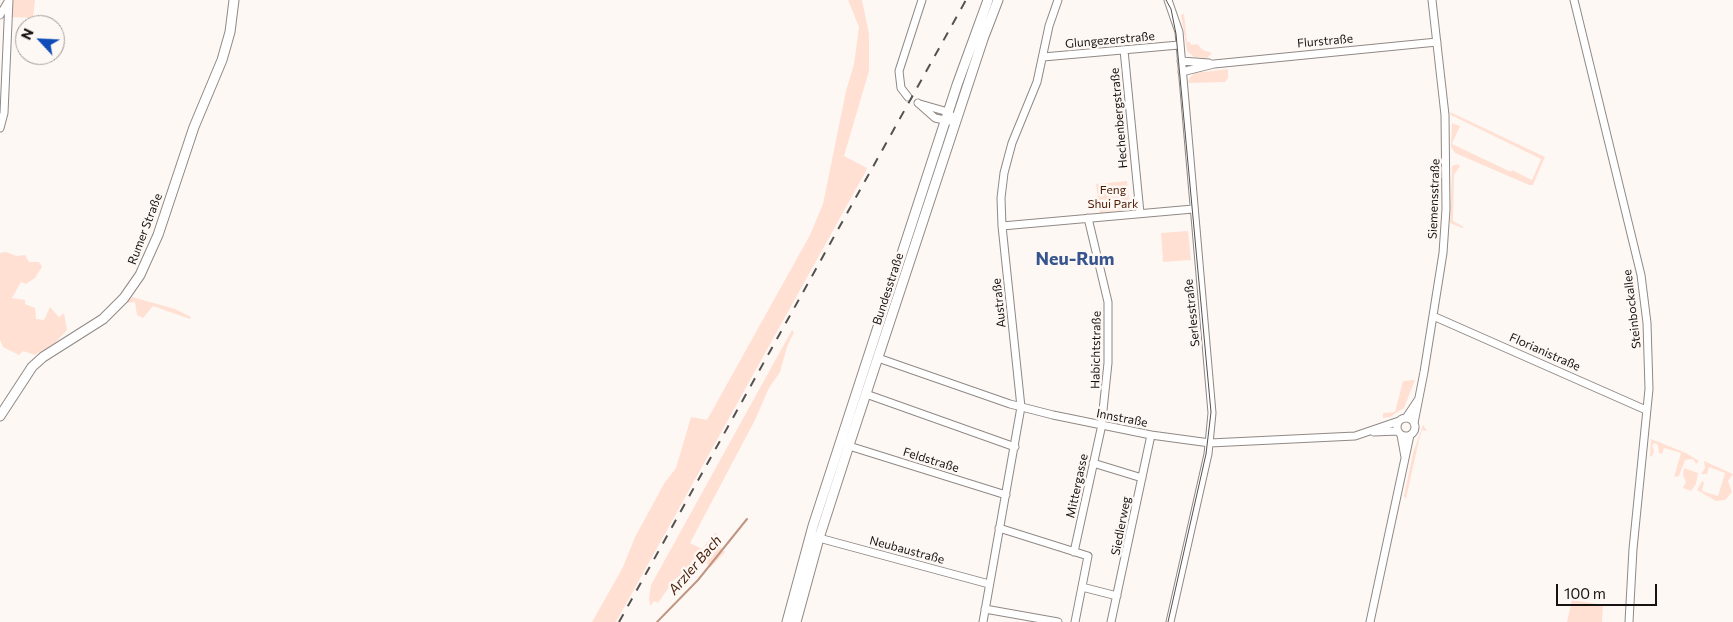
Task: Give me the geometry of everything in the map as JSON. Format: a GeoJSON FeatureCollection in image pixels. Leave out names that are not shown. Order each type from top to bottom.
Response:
{"type":"FeatureCollection","features":[{"type":"Feature","properties":{"kind":"main road","name":"Rumer Straße"},"geometry":{"type":"LineString","coordinates":[[0,416],[29,371],[44,357],[104,319],[124,298],[140,275],[156,241],[192,135],[222,60],[230,32],[234,0]]}},
{"type":"Feature","properties":{"kind":"main road","name":"Bundesstraße"},"geometry":{"type":"LineString","coordinates":[[801,588],[815,522],[948,112],[988,0]]}},
{"type":"Feature","properties":{"kind":"main road","name":"Bundesstraße"},"geometry":{"type":"LineString","coordinates":[[801,588],[820,538],[956,120],[998,0]]}},
{"type":"Feature","properties":{"kind":"main road"},"geometry":{"type":"LineString","coordinates":[[787,622],[801,588]]}},
{"type":"Feature","properties":{"kind":"main road"},"geometry":{"type":"LineString","coordinates":[[796,622],[801,588]]}},
{"type":"Feature","properties":{"kind":"street"},"geometry":{"type":"LineString","coordinates":[[0,15],[9,0]]}},
{"type":"Feature","properties":{"kind":"street"},"geometry":{"type":"LineString","coordinates":[[0,128],[4,113],[9,0]]}},
{"type":"Feature","properties":{"kind":"street"},"geometry":{"type":"LineString","coordinates":[[908,97],[901,88],[899,71],[922,0]]}},
{"type":"Feature","properties":{"kind":"street","name":"Austraße"},"geometry":{"type":"LineString","coordinates":[[983,622],[1021,407],[1002,226],[1001,198],[1005,167],[1012,143],[1037,82],[1049,26],[1058,0]]}},
{"type":"Feature","properties":{"kind":"street","name":"Serlesstraße"},"geometry":{"type":"LineString","coordinates":[[1168,0],[1176,21],[1180,45],[1193,209],[1212,403],[1210,443],[1170,622]]}},
{"type":"Feature","properties":{"kind":"street","name":"Siemensstraße"},"geometry":{"type":"LineString","coordinates":[[1414,423],[1420,398],[1443,253],[1447,170],[1444,106],[1432,0]]}},
{"type":"Feature","properties":{"kind":"street","name":"Steinbockallee"},"geometry":{"type":"LineString","coordinates":[[1574,0],[1641,274],[1649,361],[1650,389],[1646,410],[1633,550],[1629,622]]}},
{"type":"Feature","properties":{"kind":"street","name":"Flurstraße"},"geometry":{"type":"LineString","coordinates":[[1182,72],[1214,64],[1438,42]]}},
{"type":"Feature","properties":{"kind":"street","name":"Glungezerstraße"},"geometry":{"type":"LineString","coordinates":[[1043,57],[1180,45]]}},
{"type":"Feature","properties":{"kind":"street","name":"Hechenbergstraße"},"geometry":{"type":"LineString","coordinates":[[1124,50],[1140,213]]}},
{"type":"Feature","properties":{"kind":"street","name":"Flurstraße"},"geometry":{"type":"LineString","coordinates":[[1181,61],[1214,64]]}},
{"type":"Feature","properties":{"kind":"street"},"geometry":{"type":"LineString","coordinates":[[918,103],[948,112],[956,120],[945,122],[935,118],[918,103]]}},
{"type":"Feature","properties":{"kind":"street"},"geometry":{"type":"LineString","coordinates":[[1002,226],[1193,209]]}},
{"type":"Feature","properties":{"kind":"street","name":"Habichtstraße"},"geometry":{"type":"LineString","coordinates":[[1088,218],[1108,302],[1106,393],[1102,426]]}},
{"type":"Feature","properties":{"kind":"street","name":"Florianistraße"},"geometry":{"type":"LineString","coordinates":[[1433,316],[1646,410]]}},
{"type":"Feature","properties":{"kind":"street","name":"Innstraße"},"geometry":{"type":"LineString","coordinates":[[878,358],[1021,407],[1102,426],[1210,443],[1355,436],[1399,421]]}},
{"type":"Feature","properties":{"kind":"street"},"geometry":{"type":"LineString","coordinates":[[866,394],[1015,447]]}},
{"type":"Feature","properties":{"kind":"street","name":"Siemensstraße"},"geometry":{"type":"LineString","coordinates":[[1406,418],[1420,398]]}},
{"type":"Feature","properties":{"kind":"street"},"geometry":{"type":"LineString","coordinates":[[1370,622],[1406,460],[1410,435],[1415,428],[1414,423],[1406,418],[1399,421],[1399,433],[1406,460]]}},
{"type":"Feature","properties":{"kind":"street","name":"Mittergasse"},"geometry":{"type":"LineString","coordinates":[[1074,552],[1102,426]]}},
{"type":"Feature","properties":{"kind":"street","name":"Innstraße"},"geometry":{"type":"LineString","coordinates":[[1371,432],[1399,433]]}},
{"type":"Feature","properties":{"kind":"street"},"geometry":{"type":"LineString","coordinates":[[1399,433],[1410,435]]}},
{"type":"Feature","properties":{"kind":"street","name":"Siedlerweg"},"geometry":{"type":"LineString","coordinates":[[1111,622],[1151,435]]}},
{"type":"Feature","properties":{"kind":"street","name":"Feldstraße"},"geometry":{"type":"LineString","coordinates":[[849,446],[1006,494]]}},
{"type":"Feature","properties":{"kind":"street"},"geometry":{"type":"LineString","coordinates":[[1093,463],[1142,478]]}},
{"type":"Feature","properties":{"kind":"street"},"geometry":{"type":"LineString","coordinates":[[999,528],[1088,556],[1076,622]]}},
{"type":"Feature","properties":{"kind":"street","name":"Neubaustraße"},"geometry":{"type":"LineString","coordinates":[[820,538],[989,584]]}},
{"type":"Feature","properties":{"kind":"street"},"geometry":{"type":"LineString","coordinates":[[1082,588],[1117,596]]}},
{"type":"Feature","properties":{"kind":"street"},"geometry":{"type":"LineString","coordinates":[[985,610],[1058,622]]}},
{"type":"Feature","properties":{"kind":"green space"},"geometry":{"type":"Polygon","coordinates":[[[9,0],[35,0],[33,15],[8,17],[9,0]]]}},
{"type":"Feature","properties":{"kind":"green space"},"geometry":{"type":"Polygon","coordinates":[[[848,0],[862,0],[869,34],[869,71],[844,156],[867,168],[866,171],[616,622],[592,622],[623,567],[635,537],[665,482],[676,468],[691,417],[707,420],[810,235],[823,204],[846,91],[854,64],[859,27],[848,0]]]}},
{"type":"Feature","properties":{"kind":"green space"},"geometry":{"type":"Polygon","coordinates":[[[1184,14],[1187,42],[1190,42],[1191,45],[1197,44],[1203,50],[1212,53],[1207,58],[1194,57],[1187,51],[1181,15],[1184,14]]]}},
{"type":"Feature","properties":{"kind":"green space"},"geometry":{"type":"Polygon","coordinates":[[[1228,69],[1228,78],[1225,82],[1188,83],[1190,77],[1195,73],[1228,69]]]}},
{"type":"Feature","properties":{"kind":"green space"},"geometry":{"type":"Polygon","coordinates":[[[1450,112],[1545,157],[1533,185],[1529,185],[1455,153],[1451,147],[1452,123],[1460,126],[1452,144],[1511,172],[1512,170],[1532,180],[1541,159],[1451,115],[1450,112]]]}},
{"type":"Feature","properties":{"kind":"green space"},"geometry":{"type":"Polygon","coordinates":[[[1457,164],[1460,166],[1454,175],[1453,221],[1464,227],[1462,228],[1450,223],[1452,166],[1457,164]]]}},
{"type":"Feature","properties":{"kind":"green space","name":"Feng Shui Park"},"geometry":{"type":"Polygon","coordinates":[[[1127,181],[1130,204],[1128,209],[1100,213],[1096,184],[1127,181]]]}},
{"type":"Feature","properties":{"kind":"green space"},"geometry":{"type":"Polygon","coordinates":[[[1188,231],[1191,260],[1163,262],[1161,233],[1188,231]]]}},
{"type":"Feature","properties":{"kind":"green space"},"geometry":{"type":"Polygon","coordinates":[[[6,252],[17,256],[25,255],[29,262],[39,262],[42,267],[35,278],[26,284],[21,282],[12,298],[25,300],[25,304],[35,308],[36,319],[44,320],[50,307],[59,317],[64,313],[67,330],[55,343],[35,355],[23,351],[19,355],[3,347],[0,340],[0,253],[6,252]]]}},
{"type":"Feature","properties":{"kind":"green space"},"geometry":{"type":"Polygon","coordinates":[[[132,297],[175,309],[191,317],[190,319],[153,306],[143,318],[137,315],[135,302],[126,303],[132,297]]]}},
{"type":"Feature","properties":{"kind":"green space"},"geometry":{"type":"Polygon","coordinates":[[[792,330],[794,332],[787,347],[780,372],[769,388],[755,420],[690,543],[702,549],[716,532],[718,545],[725,552],[711,567],[699,557],[686,573],[674,580],[658,603],[654,601],[650,606],[651,585],[792,330]]]}},
{"type":"Feature","properties":{"kind":"green space"},"geometry":{"type":"Polygon","coordinates":[[[1415,380],[1404,408],[1390,417],[1383,418],[1383,413],[1395,412],[1403,381],[1415,380]]]}},
{"type":"Feature","properties":{"kind":"green space"},"geometry":{"type":"Polygon","coordinates":[[[1423,425],[1427,431],[1422,430],[1406,499],[1404,496],[1413,453],[1423,425]]]}},
{"type":"Feature","properties":{"kind":"green space"},"geometry":{"type":"Polygon","coordinates":[[[1651,439],[1686,453],[1699,461],[1696,464],[1693,459],[1685,460],[1679,476],[1674,477],[1681,453],[1664,448],[1662,454],[1659,453],[1658,445],[1655,443],[1652,445],[1654,451],[1650,457],[1651,439]]]}},
{"type":"Feature","properties":{"kind":"green space"},"geometry":{"type":"Polygon","coordinates":[[[1704,461],[1733,474],[1728,481],[1732,492],[1725,500],[1716,501],[1697,490],[1702,481],[1704,482],[1702,491],[1718,496],[1725,473],[1709,467],[1707,474],[1701,474],[1705,468],[1704,461]]]}},
{"type":"Feature","properties":{"kind":"green space"},"geometry":{"type":"Polygon","coordinates":[[[1684,468],[1698,473],[1696,484],[1691,491],[1683,488],[1686,482],[1683,475],[1684,468]]]}},
{"type":"Feature","properties":{"kind":"green space"},"geometry":{"type":"Polygon","coordinates":[[[1572,600],[1603,605],[1602,622],[1567,622],[1572,600]]]}},
{"type":"Feature","properties":{"kind":"waterway","name":"Arzler Bach"},"geometry":{"type":"LineString","coordinates":[[657,622],[698,580],[747,519]]}},
{"type":"Feature","properties":{"kind":"tram line"},"geometry":{"type":"LineString","coordinates":[[1166,0],[1171,9],[1176,34],[1211,412],[1206,454],[1168,622]]}},
{"type":"Feature","properties":{"kind":"railway"},"geometry":{"type":"LineString","coordinates":[[619,622],[966,0]]}},
{"type":"Feature","properties":{"kind":"district","name":"Neu-Rum"},"geometry":{"type":"Point","coordinates":[1075,259]}}]}
